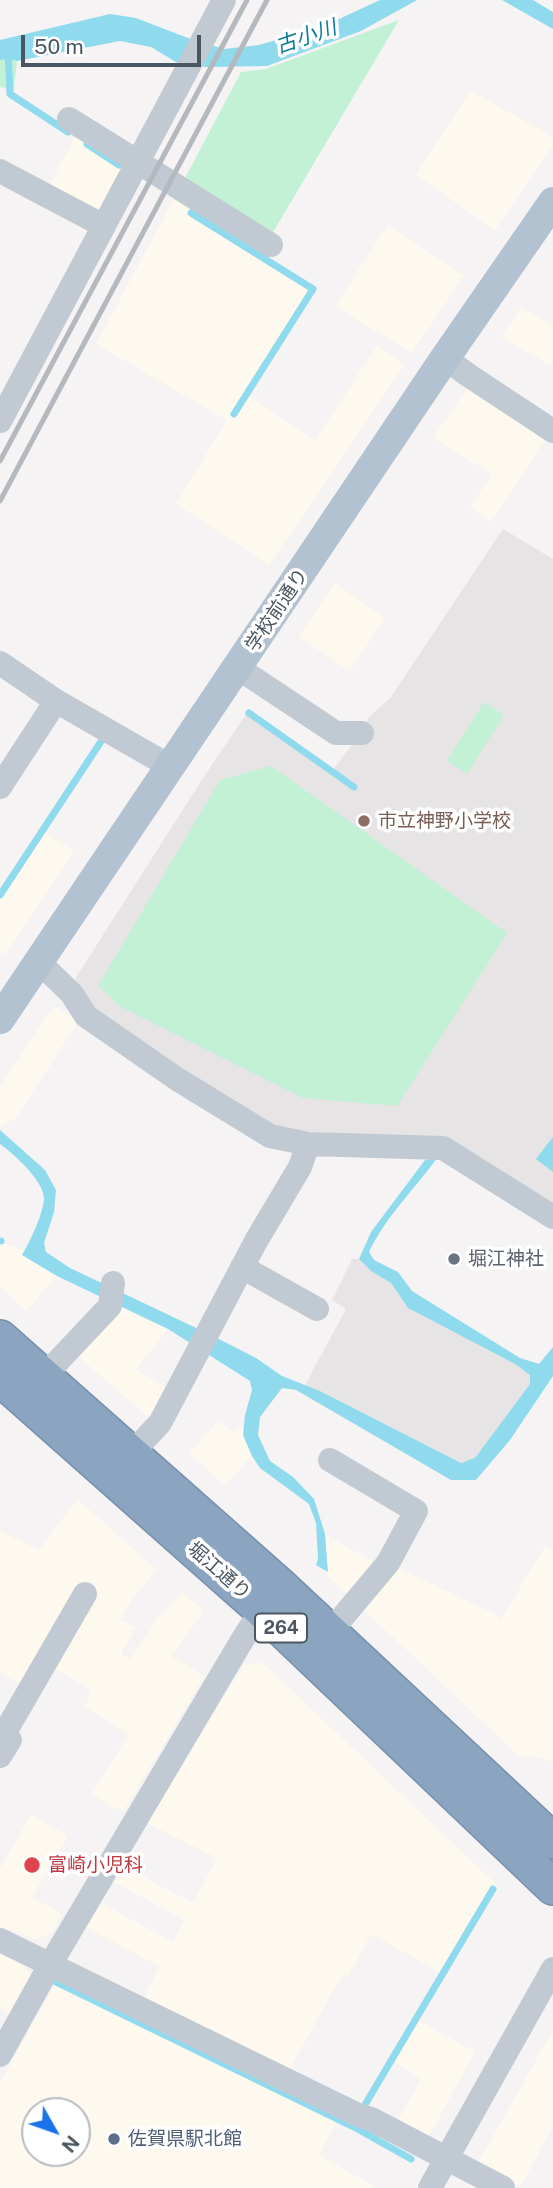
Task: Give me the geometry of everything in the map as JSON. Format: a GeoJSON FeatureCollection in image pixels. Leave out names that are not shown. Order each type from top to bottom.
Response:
{"type":"FeatureCollection","features":[{"type":"Feature","properties":{"kind":"highway","name":"堀江通り"},"geometry":{"type":"LineString","coordinates":[[0,1338],[130,1455],[553,1887]]}},
{"type":"Feature","properties":{"kind":"highway","name":"堀江通り"},"geometry":{"type":"LineString","coordinates":[[0,1378],[270,1597],[330,1632],[553,1842]]}},
{"type":"Feature","properties":{"kind":"main road","name":"学校前通り"},"geometry":{"type":"LineString","coordinates":[[3,1009],[39,962],[553,202]]}},
{"type":"Feature","properties":{"kind":"street"},"geometry":{"type":"LineString","coordinates":[[0,421],[224,0]]}},
{"type":"Feature","properties":{"kind":"street"},"geometry":{"type":"LineString","coordinates":[[69,119],[271,245]]}},
{"type":"Feature","properties":{"kind":"street"},"geometry":{"type":"LineString","coordinates":[[0,171],[104,226]]}},
{"type":"Feature","properties":{"kind":"street"},"geometry":{"type":"LineString","coordinates":[[445,358],[553,430]]}},
{"type":"Feature","properties":{"kind":"street"},"geometry":{"type":"LineString","coordinates":[[0,663],[56,701],[171,767]]}},
{"type":"Feature","properties":{"kind":"street"},"geometry":{"type":"LineString","coordinates":[[238,668],[336,733],[362,733]]}},
{"type":"Feature","properties":{"kind":"street"},"geometry":{"type":"LineString","coordinates":[[0,787],[56,701]]}},
{"type":"Feature","properties":{"kind":"street"},"geometry":{"type":"LineString","coordinates":[[39,962],[72,994],[86,1016],[177,1079],[270,1136],[308,1144],[443,1148],[553,1217]]}},
{"type":"Feature","properties":{"kind":"street"},"geometry":{"type":"LineString","coordinates":[[130,1455],[160,1423],[242,1268],[300,1167],[308,1144]]}},
{"type":"Feature","properties":{"kind":"street"},"geometry":{"type":"LineString","coordinates":[[242,1268],[317,1309]]}},
{"type":"Feature","properties":{"kind":"street"},"geometry":{"type":"LineString","coordinates":[[43,1377],[111,1294]]}},
{"type":"Feature","properties":{"kind":"street"},"geometry":{"type":"LineString","coordinates":[[330,1460],[416,1511],[388,1563],[330,1632]]}},
{"type":"Feature","properties":{"kind":"street"},"geometry":{"type":"LineString","coordinates":[[0,1756],[10,1740],[4,1734],[85,1594]]}},
{"type":"Feature","properties":{"kind":"street"},"geometry":{"type":"LineString","coordinates":[[0,2055],[50,1965],[270,1597]]}},
{"type":"Feature","properties":{"kind":"street"},"geometry":{"type":"LineString","coordinates":[[0,1940],[447,2157],[503,2188]]}},
{"type":"Feature","properties":{"kind":"street"},"geometry":{"type":"LineString","coordinates":[[430,2188],[553,1969]]}},
{"type":"Feature","properties":{"kind":"shaded area"},"geometry":{"type":"Polygon","coordinates":[[[471,91],[553,137],[553,145],[495,230],[416,175],[471,91]]]}},
{"type":"Feature","properties":{"kind":"shaded area"},"geometry":{"type":"Polygon","coordinates":[[[79,131],[126,163],[100,212],[49,185],[79,131]]]}},
{"type":"Feature","properties":{"kind":"shaded area"},"geometry":{"type":"Polygon","coordinates":[[[174,199],[310,285],[310,290],[244,394],[315,440],[377,346],[404,365],[269,565],[176,504],[227,420],[96,344],[174,199]]]}},
{"type":"Feature","properties":{"kind":"shaded area"},"geometry":{"type":"Polygon","coordinates":[[[388,225],[464,276],[412,353],[335,306],[388,225]]]}},
{"type":"Feature","properties":{"kind":"shaded area"},"geometry":{"type":"Polygon","coordinates":[[[521,307],[553,326],[553,361],[550,365],[501,337],[521,307]]]}},
{"type":"Feature","properties":{"kind":"shaded area"},"geometry":{"type":"Polygon","coordinates":[[[470,384],[549,433],[491,522],[470,507],[492,474],[433,438],[470,384]]]}},
{"type":"Feature","properties":{"kind":"shaded area","name":"市立神野小学校"},"geometry":{"type":"Polygon","coordinates":[[[503,529],[553,559],[553,1206],[446,1143],[277,1129],[91,1011],[75,979],[247,713],[331,772],[355,741],[369,736],[367,719],[391,697],[503,529]]]}},
{"type":"Feature","properties":{"kind":"shaded area"},"geometry":{"type":"Polygon","coordinates":[[[335,583],[385,618],[350,671],[299,637],[335,583]]]}},
{"type":"Feature","properties":{"kind":"shaded area"},"geometry":{"type":"Polygon","coordinates":[[[43,832],[74,851],[4,955],[0,953],[0,896],[43,832]]]}},
{"type":"Feature","properties":{"kind":"shaded area"},"geometry":{"type":"Polygon","coordinates":[[[54,1006],[79,1021],[15,1119],[0,1125],[0,1087],[54,1006]]]}},
{"type":"Feature","properties":{"kind":"shaded area"},"geometry":{"type":"Polygon","coordinates":[[[0,1242],[25,1251],[23,1255],[57,1276],[26,1311],[0,1287],[0,1242]]]}},
{"type":"Feature","properties":{"kind":"shaded area"},"geometry":{"type":"Polygon","coordinates":[[[352,1259],[359,1259],[371,1271],[391,1283],[408,1308],[515,1364],[530,1375],[530,1384],[475,1459],[461,1463],[305,1385],[346,1309],[332,1300],[352,1259]]]}},
{"type":"Feature","properties":{"kind":"shaded area"},"geometry":{"type":"Polygon","coordinates":[[[116,1304],[168,1329],[136,1369],[174,1392],[155,1423],[72,1351],[116,1304]]]}},
{"type":"Feature","properties":{"kind":"shaded area"},"geometry":{"type":"Polygon","coordinates":[[[218,1421],[232,1431],[243,1426],[243,1435],[252,1456],[225,1485],[189,1453],[218,1421]]]}},
{"type":"Feature","properties":{"kind":"shaded area"},"geometry":{"type":"Polygon","coordinates":[[[77,1499],[157,1570],[133,1598],[121,1620],[136,1627],[121,1653],[131,1659],[158,1618],[182,1592],[204,1611],[171,1656],[204,1676],[123,1812],[92,1794],[129,1734],[85,1707],[91,1690],[40,1660],[24,1686],[0,1673],[0,1531],[39,1550],[77,1499]]]}},
{"type":"Feature","properties":{"kind":"shaded area"},"geometry":{"type":"Polygon","coordinates":[[[325,1534],[378,1565],[394,1566],[501,1619],[545,1547],[553,1551],[553,1762],[534,1756],[520,1757],[327,1575],[325,1534]]]}},
{"type":"Feature","properties":{"kind":"shaded area"},"geometry":{"type":"Polygon","coordinates":[[[263,1663],[497,1885],[443,1974],[371,1934],[349,1975],[342,1975],[288,2072],[142,2001],[160,1966],[85,1927],[99,1902],[173,1942],[184,1920],[112,1881],[121,1865],[193,1903],[217,1858],[147,1823],[244,1664],[263,1663]]]}},
{"type":"Feature","properties":{"kind":"shaded area"},"geometry":{"type":"Polygon","coordinates":[[[31,1815],[68,1836],[32,1897],[62,1914],[51,1934],[37,1939],[0,1927],[0,1869],[31,1815]]]}},
{"type":"Feature","properties":{"kind":"shaded area"},"geometry":{"type":"Polygon","coordinates":[[[0,1954],[23,1966],[32,1976],[13,2016],[0,2009],[0,1954]]]}},
{"type":"Feature","properties":{"kind":"shaded area"},"geometry":{"type":"Polygon","coordinates":[[[68,1980],[339,2117],[319,2155],[377,2188],[0,2188],[0,2083],[55,1984],[68,1980]]]}},
{"type":"Feature","properties":{"kind":"shaded area"},"geometry":{"type":"Polygon","coordinates":[[[416,2019],[475,2052],[429,2136],[399,2119],[421,2079],[392,2060],[416,2019]]]}},
{"type":"Feature","properties":{"kind":"shaded area"},"geometry":{"type":"Polygon","coordinates":[[[553,2030],[553,2126],[521,2186],[478,2163],[553,2030]]]}},
{"type":"Feature","properties":{"kind":"green space"},"geometry":{"type":"Polygon","coordinates":[[[399,20],[260,254],[174,199],[241,72],[266,69],[399,20]]]}},
{"type":"Feature","properties":{"kind":"green space"},"geometry":{"type":"Polygon","coordinates":[[[0,60],[17,61],[14,90],[0,87],[0,60]]]}},
{"type":"Feature","properties":{"kind":"green space"},"geometry":{"type":"Polygon","coordinates":[[[484,702],[504,715],[467,774],[447,761],[484,702]]]}},
{"type":"Feature","properties":{"kind":"green space"},"geometry":{"type":"Polygon","coordinates":[[[271,766],[507,933],[397,1106],[303,1098],[121,1007],[98,986],[220,780],[271,766]]]}},
{"type":"Feature","properties":{"kind":"water","name":"古小川"},"geometry":{"type":"Polygon","coordinates":[[[380,0],[417,0],[361,31],[267,66],[206,67],[176,62],[151,47],[120,41],[17,61],[0,60],[0,40],[110,14],[136,18],[224,49],[259,45],[324,26],[380,0]]]}},
{"type":"Feature","properties":{"kind":"water"},"geometry":{"type":"Polygon","coordinates":[[[502,0],[533,0],[553,12],[553,29],[502,0]]]}},
{"type":"Feature","properties":{"kind":"water"},"geometry":{"type":"Polygon","coordinates":[[[0,1130],[45,1170],[56,1190],[54,1212],[44,1243],[46,1252],[70,1268],[256,1358],[282,1376],[320,1391],[461,1463],[475,1458],[530,1384],[530,1375],[515,1364],[408,1308],[391,1283],[371,1271],[359,1259],[371,1232],[425,1160],[437,1158],[392,1215],[369,1252],[374,1260],[398,1272],[412,1291],[520,1358],[539,1364],[553,1347],[553,1376],[510,1440],[476,1480],[451,1480],[296,1390],[282,1388],[260,1417],[258,1435],[270,1461],[293,1477],[314,1499],[325,1534],[328,1572],[316,1565],[316,1523],[309,1504],[260,1468],[243,1435],[252,1390],[250,1381],[168,1329],[57,1276],[22,1255],[41,1212],[43,1192],[27,1168],[0,1144],[0,1130]]]}},
{"type":"Feature","properties":{"kind":"water"},"geometry":{"type":"Polygon","coordinates":[[[553,1137],[553,1172],[536,1159],[553,1137]]]}},
{"type":"Feature","properties":{"kind":"waterway"},"geometry":{"type":"LineString","coordinates":[[8,51],[10,94],[68,132]]}},
{"type":"Feature","properties":{"kind":"waterway"},"geometry":{"type":"LineString","coordinates":[[87,144],[119,165]]}},
{"type":"Feature","properties":{"kind":"waterway"},"geometry":{"type":"LineString","coordinates":[[191,213],[313,289],[234,414]]}},
{"type":"Feature","properties":{"kind":"waterway"},"geometry":{"type":"LineString","coordinates":[[249,713],[354,787]]}},
{"type":"Feature","properties":{"kind":"waterway"},"geometry":{"type":"LineString","coordinates":[[0,895],[102,740]]}},
{"type":"Feature","properties":{"kind":"waterway"},"geometry":{"type":"LineString","coordinates":[[366,2103],[493,1889]]}},
{"type":"Feature","properties":{"kind":"waterway"},"geometry":{"type":"LineString","coordinates":[[48,1978],[354,2127],[411,2159]]}},
{"type":"Feature","properties":{"kind":"railway"},"geometry":{"type":"LineString","coordinates":[[0,461],[247,0]]}},
{"type":"Feature","properties":{"kind":"railway"},"geometry":{"type":"LineString","coordinates":[[0,501],[267,0]]}},
{"type":"Feature","properties":{"kind":"place","name":"市立神野小学校"},"geometry":{"type":"Point","coordinates":[364,821]}},
{"type":"Feature","properties":{"kind":"place","name":"堀江神社"},"geometry":{"type":"Point","coordinates":[454,1259]}},
{"type":"Feature","properties":{"kind":"place","name":"富崎小児科"},"geometry":{"type":"Point","coordinates":[32,1865]}},
{"type":"Feature","properties":{"kind":"place","name":"佐賀県駅北館"},"geometry":{"type":"Point","coordinates":[114,2139]}}]}
